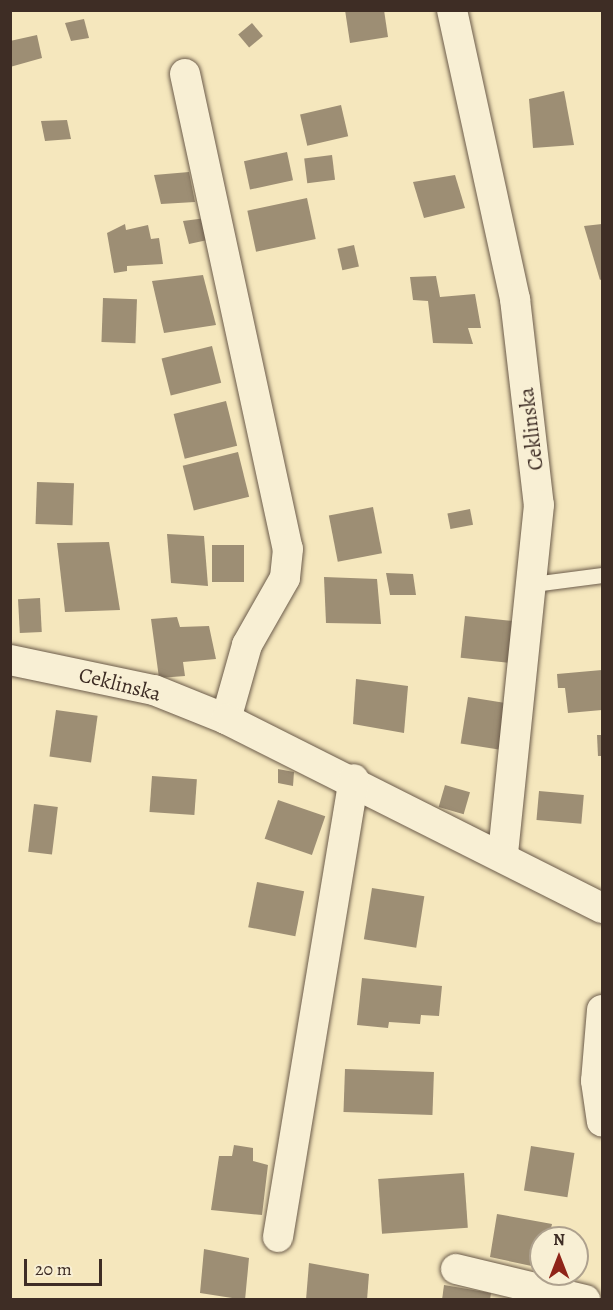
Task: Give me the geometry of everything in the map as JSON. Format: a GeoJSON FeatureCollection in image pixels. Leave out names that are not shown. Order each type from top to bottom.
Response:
{"type":"FeatureCollection","features":[{"type":"Feature","properties":{"kind":"street","name":"Ceklinska"},"geometry":{"type":"LineString","coordinates":[[452,10],[515,299],[536,469],[534,584],[503,854]]}},
{"type":"Feature","properties":{"kind":"street"},"geometry":{"type":"LineString","coordinates":[[185,74],[288,549],[285,578],[247,645],[226,718]]}},
{"type":"Feature","properties":{"kind":"street","name":"Ceklinska"},"geometry":{"type":"LineString","coordinates":[[10,660],[154,690],[226,718],[354,778],[603,908]]}},
{"type":"Feature","properties":{"kind":"street"},"geometry":{"type":"LineString","coordinates":[[279,1237],[354,778]]}},
{"type":"Feature","properties":{"kind":"street"},"geometry":{"type":"LineString","coordinates":[[603,1010],[596,1081],[603,1122]]}},
{"type":"Feature","properties":{"kind":"street"},"geometry":{"type":"LineString","coordinates":[[456,1269],[585,1299]]}},
{"type":"Feature","properties":{"kind":"lane"},"geometry":{"type":"LineString","coordinates":[[534,584],[603,575]]}},
{"type":"Feature","properties":{"kind":"building"},"geometry":{"type":"Polygon","coordinates":[[[345,10],[384,10],[388,37],[350,43],[345,10]]]}},
{"type":"Feature","properties":{"kind":"building"},"geometry":{"type":"Polygon","coordinates":[[[84,19],[89,38],[71,41],[65,23],[84,19]]]}},
{"type":"Feature","properties":{"kind":"building"},"geometry":{"type":"Polygon","coordinates":[[[252,23],[263,36],[249,48],[238,35],[252,23]]]}},
{"type":"Feature","properties":{"kind":"building"},"geometry":{"type":"Polygon","coordinates":[[[37,35],[42,58],[10,67],[10,41],[37,35]]]}},
{"type":"Feature","properties":{"kind":"building"},"geometry":{"type":"Polygon","coordinates":[[[564,91],[574,145],[533,148],[529,99],[564,91]]]}},
{"type":"Feature","properties":{"kind":"building"},"geometry":{"type":"Polygon","coordinates":[[[341,105],[348,136],[307,146],[300,114],[341,105]]]}},
{"type":"Feature","properties":{"kind":"building"},"geometry":{"type":"Polygon","coordinates":[[[67,120],[71,139],[45,141],[41,121],[67,120]]]}},
{"type":"Feature","properties":{"kind":"building"},"geometry":{"type":"Polygon","coordinates":[[[287,152],[293,180],[250,190],[244,161],[287,152]]]}},
{"type":"Feature","properties":{"kind":"building"},"geometry":{"type":"Polygon","coordinates":[[[332,155],[335,180],[307,183],[304,158],[332,155]]]}},
{"type":"Feature","properties":{"kind":"building"},"geometry":{"type":"Polygon","coordinates":[[[189,172],[195,202],[161,204],[154,175],[189,172]]]}},
{"type":"Feature","properties":{"kind":"building"},"geometry":{"type":"Polygon","coordinates":[[[455,175],[465,208],[424,218],[413,182],[455,175]]]}},
{"type":"Feature","properties":{"kind":"building"},"geometry":{"type":"Polygon","coordinates":[[[307,198],[316,239],[256,252],[247,211],[307,198]]]}},
{"type":"Feature","properties":{"kind":"building"},"geometry":{"type":"Polygon","coordinates":[[[206,218],[212,239],[189,244],[183,221],[206,218]]]}},
{"type":"Feature","properties":{"kind":"building"},"geometry":{"type":"Polygon","coordinates":[[[125,224],[126,230],[148,225],[151,239],[159,238],[163,264],[127,266],[127,271],[114,273],[107,233],[125,224]]]}},
{"type":"Feature","properties":{"kind":"building"},"geometry":{"type":"Polygon","coordinates":[[[602,224],[602,279],[600,280],[584,226],[602,224]]]}},
{"type":"Feature","properties":{"kind":"building"},"geometry":{"type":"Polygon","coordinates":[[[354,245],[359,266],[342,270],[337,249],[354,245]]]}},
{"type":"Feature","properties":{"kind":"building"},"geometry":{"type":"Polygon","coordinates":[[[203,275],[216,325],[164,333],[152,281],[203,275]]]}},
{"type":"Feature","properties":{"kind":"building"},"geometry":{"type":"Polygon","coordinates":[[[436,276],[440,297],[475,294],[481,328],[468,328],[473,344],[433,343],[428,301],[413,300],[410,277],[436,276]]]}},
{"type":"Feature","properties":{"kind":"building"},"geometry":{"type":"Polygon","coordinates":[[[103,298],[137,299],[135,343],[101,342],[103,298]]]}},
{"type":"Feature","properties":{"kind":"building"},"geometry":{"type":"Polygon","coordinates":[[[212,346],[221,383],[171,395],[162,359],[212,346]]]}},
{"type":"Feature","properties":{"kind":"building"},"geometry":{"type":"Polygon","coordinates":[[[226,401],[237,446],[185,459],[174,414],[226,401]]]}},
{"type":"Feature","properties":{"kind":"building"},"geometry":{"type":"Polygon","coordinates":[[[238,452],[249,497],[194,510],[183,466],[238,452]]]}},
{"type":"Feature","properties":{"kind":"building"},"geometry":{"type":"Polygon","coordinates":[[[37,482],[74,483],[73,525],[36,524],[37,482]]]}},
{"type":"Feature","properties":{"kind":"building"},"geometry":{"type":"Polygon","coordinates":[[[373,507],[382,553],[338,562],[329,516],[373,507]]]}},
{"type":"Feature","properties":{"kind":"building"},"geometry":{"type":"Polygon","coordinates":[[[470,509],[473,525],[450,529],[447,513],[470,509]]]}},
{"type":"Feature","properties":{"kind":"building"},"geometry":{"type":"Polygon","coordinates":[[[167,534],[204,536],[208,586],[171,583],[167,534]]]}},
{"type":"Feature","properties":{"kind":"building"},"geometry":{"type":"Polygon","coordinates":[[[109,542],[120,610],[65,612],[57,543],[109,542]]]}},
{"type":"Feature","properties":{"kind":"building"},"geometry":{"type":"Polygon","coordinates":[[[212,545],[244,545],[244,582],[212,582],[212,545]]]}},
{"type":"Feature","properties":{"kind":"building"},"geometry":{"type":"Polygon","coordinates":[[[386,573],[413,574],[416,595],[390,595],[386,573]]]}},
{"type":"Feature","properties":{"kind":"building"},"geometry":{"type":"Polygon","coordinates":[[[324,577],[377,579],[381,624],[326,623],[324,577]]]}},
{"type":"Feature","properties":{"kind":"building"},"geometry":{"type":"Polygon","coordinates":[[[40,598],[42,632],[20,633],[18,599],[40,598]]]}},
{"type":"Feature","properties":{"kind":"building"},"geometry":{"type":"Polygon","coordinates":[[[465,616],[513,621],[508,663],[461,658],[465,616]]]}},
{"type":"Feature","properties":{"kind":"building"},"geometry":{"type":"Polygon","coordinates":[[[177,617],[180,627],[209,626],[216,659],[183,662],[185,676],[159,678],[151,619],[177,617]]]}},
{"type":"Feature","properties":{"kind":"building"},"geometry":{"type":"Polygon","coordinates":[[[602,670],[602,710],[568,713],[565,688],[558,688],[557,674],[602,670]]]}},
{"type":"Feature","properties":{"kind":"building"},"geometry":{"type":"Polygon","coordinates":[[[356,679],[408,686],[404,733],[353,724],[356,679]]]}},
{"type":"Feature","properties":{"kind":"building"},"geometry":{"type":"Polygon","coordinates":[[[468,697],[512,704],[505,750],[461,743],[468,697]]]}},
{"type":"Feature","properties":{"kind":"building"},"geometry":{"type":"Polygon","coordinates":[[[56,710],[98,716],[91,762],[49,757],[56,710]]]}},
{"type":"Feature","properties":{"kind":"building"},"geometry":{"type":"Polygon","coordinates":[[[597,735],[602,735],[602,756],[598,756],[597,735]]]}},
{"type":"Feature","properties":{"kind":"building"},"geometry":{"type":"Polygon","coordinates":[[[278,769],[294,772],[293,786],[278,783],[278,769]]]}},
{"type":"Feature","properties":{"kind":"building"},"geometry":{"type":"Polygon","coordinates":[[[152,776],[197,779],[194,815],[149,812],[152,776]]]}},
{"type":"Feature","properties":{"kind":"building"},"geometry":{"type":"Polygon","coordinates":[[[445,785],[470,792],[464,814],[439,807],[445,785]]]}},
{"type":"Feature","properties":{"kind":"building"},"geometry":{"type":"Polygon","coordinates":[[[539,791],[584,795],[581,824],[536,820],[539,791]]]}},
{"type":"Feature","properties":{"kind":"building"},"geometry":{"type":"Polygon","coordinates":[[[278,800],[325,816],[312,855],[265,839],[278,800]]]}},
{"type":"Feature","properties":{"kind":"building"},"geometry":{"type":"Polygon","coordinates":[[[34,804],[58,807],[52,855],[28,852],[34,804]]]}},
{"type":"Feature","properties":{"kind":"building"},"geometry":{"type":"Polygon","coordinates":[[[257,882],[304,891],[295,936],[248,927],[257,882]]]}},
{"type":"Feature","properties":{"kind":"building"},"geometry":{"type":"Polygon","coordinates":[[[372,888],[424,896],[416,948],[364,939],[372,888]]]}},
{"type":"Feature","properties":{"kind":"building"},"geometry":{"type":"Polygon","coordinates":[[[362,978],[442,986],[439,1016],[421,1015],[420,1024],[389,1022],[388,1028],[357,1025],[362,978]]]}},
{"type":"Feature","properties":{"kind":"building"},"geometry":{"type":"Polygon","coordinates":[[[345,1069],[434,1072],[432,1115],[343,1112],[345,1069]]]}},
{"type":"Feature","properties":{"kind":"building"},"geometry":{"type":"Polygon","coordinates":[[[234,1145],[253,1148],[253,1161],[268,1165],[262,1215],[211,1210],[219,1156],[232,1156],[234,1145]]]}},
{"type":"Feature","properties":{"kind":"building"},"geometry":{"type":"Polygon","coordinates":[[[531,1146],[574,1153],[567,1197],[524,1190],[531,1146]]]}},
{"type":"Feature","properties":{"kind":"building"},"geometry":{"type":"Polygon","coordinates":[[[464,1173],[468,1228],[382,1234],[378,1179],[464,1173]]]}},
{"type":"Feature","properties":{"kind":"building"},"geometry":{"type":"Polygon","coordinates":[[[497,1214],[552,1224],[552,1226],[529,1226],[529,1265],[490,1257],[497,1214]]]}},
{"type":"Feature","properties":{"kind":"building"},"geometry":{"type":"Polygon","coordinates":[[[204,1249],[249,1258],[245,1300],[200,1293],[204,1249]]]}},
{"type":"Feature","properties":{"kind":"building"},"geometry":{"type":"Polygon","coordinates":[[[309,1263],[369,1274],[367,1300],[306,1300],[309,1263]]]}},
{"type":"Feature","properties":{"kind":"building"},"geometry":{"type":"Polygon","coordinates":[[[444,1285],[491,1293],[490,1300],[442,1300],[444,1285]]]}}]}
